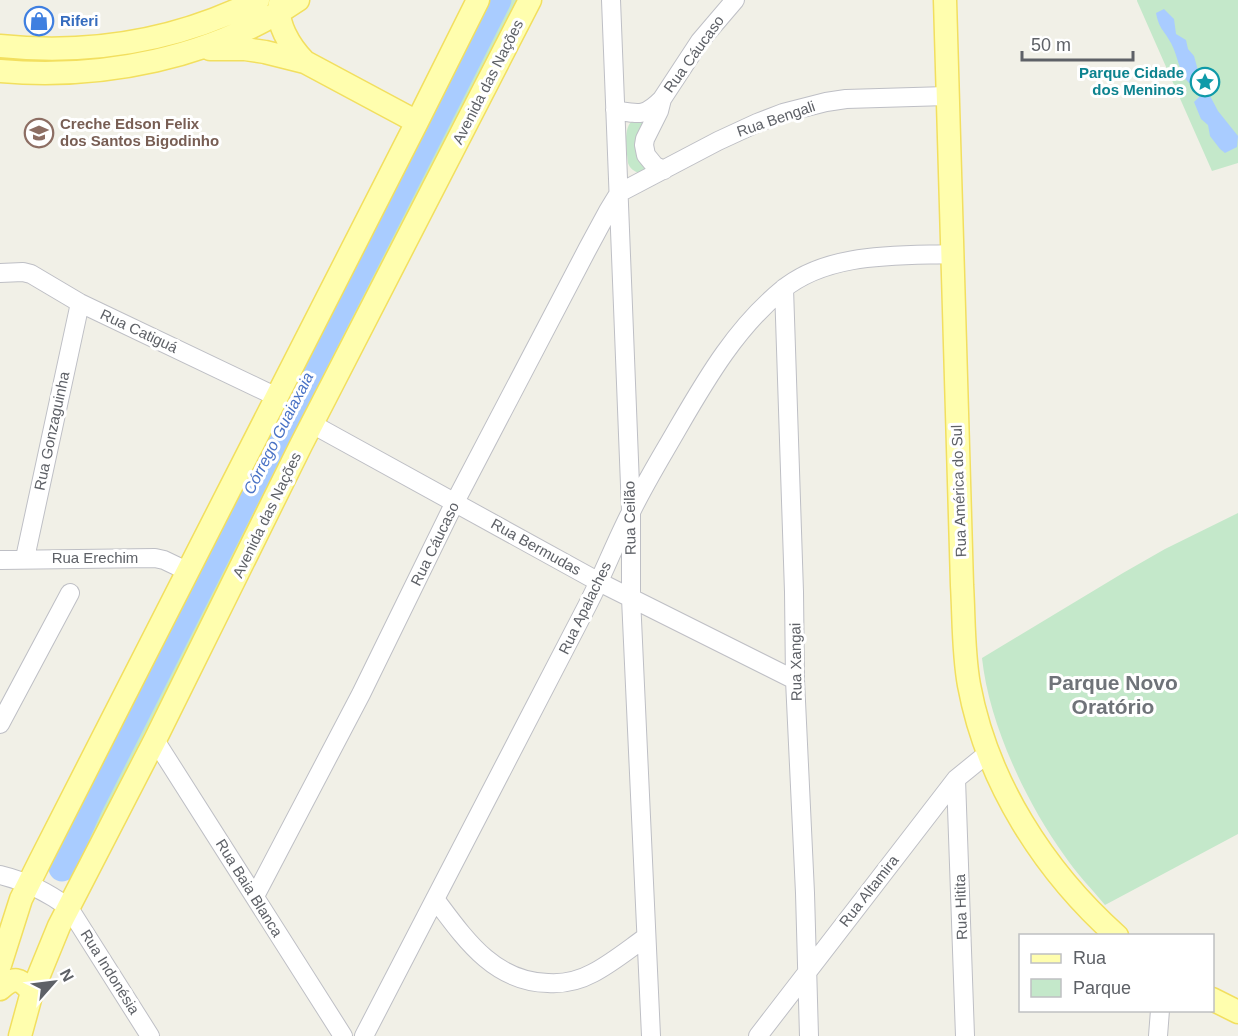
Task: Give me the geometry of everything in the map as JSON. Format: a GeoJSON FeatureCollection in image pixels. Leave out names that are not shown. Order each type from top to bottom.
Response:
{"type":"FeatureCollection","features":[{"type":"Feature","properties":{"kind":"main road"},"geometry":{"type":"LineString","coordinates":[[0,71],[52,73],[90,71],[126,66],[198,49],[248,29],[280,6],[298,0]]}},
{"type":"Feature","properties":{"kind":"main road"},"geometry":{"type":"LineString","coordinates":[[0,965],[18,908],[29,884],[478,0]]}},
{"type":"Feature","properties":{"kind":"main road","name":"Avenida das Nações"},"geometry":{"type":"LineString","coordinates":[[20,1036],[32,992],[59,926],[79,885],[155,740],[312,424],[530,0]]}},
{"type":"Feature","properties":{"kind":"main road","name":"Rua América do Sul"},"geometry":{"type":"LineString","coordinates":[[945,0],[966,665],[975,713],[988,753],[1006,793],[1045,856],[1068,886],[1093,915],[1115,934]]}},
{"type":"Feature","properties":{"kind":"main road"},"geometry":{"type":"LineString","coordinates":[[0,46],[52,49],[122,44],[180,32],[204,24],[253,1]]}},
{"type":"Feature","properties":{"kind":"main road"},"geometry":{"type":"LineString","coordinates":[[280,6],[283,30],[288,41],[305,62]]}},
{"type":"Feature","properties":{"kind":"main road"},"geometry":{"type":"LineString","coordinates":[[198,49],[244,49],[305,62],[417,122]]}},
{"type":"Feature","properties":{"kind":"main road"},"geometry":{"type":"LineString","coordinates":[[0,989],[16,980],[24,983],[32,992]]}},
{"type":"Feature","properties":{"kind":"main road"},"geometry":{"type":"LineString","coordinates":[[1214,1000],[1238,1012]]}},
{"type":"Feature","properties":{"kind":"street","name":"Rua Ceilão"},"geometry":{"type":"LineString","coordinates":[[611,0],[631,512],[631,598],[651,1036]]}},
{"type":"Feature","properties":{"kind":"street","name":"Rua Cáucaso"},"geometry":{"type":"LineString","coordinates":[[664,170],[650,162],[646,155],[645,139],[659,111],[662,99],[700,41],[735,0]]}},
{"type":"Feature","properties":{"kind":"street","name":"Rua Bengali"},"geometry":{"type":"LineString","coordinates":[[619,193],[737,132],[783,113],[846,99],[947,96]]}},
{"type":"Feature","properties":{"kind":"street"},"geometry":{"type":"LineString","coordinates":[[615,110],[644,113],[662,99]]}},
{"type":"Feature","properties":{"kind":"street","name":"Rua Cáucaso"},"geometry":{"type":"LineString","coordinates":[[255,896],[361,694],[455,502],[619,193]]}},
{"type":"Feature","properties":{"kind":"street","name":"Rua Apalaches"},"geometry":{"type":"LineString","coordinates":[[364,1036],[599,582],[631,512],[698,393],[725,351],[747,323],[784,288],[822,268],[862,258],[952,254]]}},
{"type":"Feature","properties":{"kind":"street","name":"Rua Catiguá"},"geometry":{"type":"LineString","coordinates":[[0,273],[31,274],[80,303],[278,397]]}},
{"type":"Feature","properties":{"kind":"street","name":"Rua Xangai"},"geometry":{"type":"LineString","coordinates":[[784,288],[795,680],[809,1036]]}},
{"type":"Feature","properties":{"kind":"street","name":"Rua Gonzaguinha"},"geometry":{"type":"LineString","coordinates":[[25,558],[80,303]]}},
{"type":"Feature","properties":{"kind":"street","name":"Rua Bermudas"},"geometry":{"type":"LineString","coordinates":[[312,424],[599,582],[795,680]]}},
{"type":"Feature","properties":{"kind":"street","name":"Rua Erechim"},"geometry":{"type":"LineString","coordinates":[[0,560],[155,558],[187,571]]}},
{"type":"Feature","properties":{"kind":"street"},"geometry":{"type":"LineString","coordinates":[[0,724],[70,593]]}},
{"type":"Feature","properties":{"kind":"street","name":"Rua Baia Blanca"},"geometry":{"type":"LineString","coordinates":[[155,740],[343,1036]]}},
{"type":"Feature","properties":{"kind":"street","name":"Rua Altamira"},"geometry":{"type":"LineString","coordinates":[[758,1036],[956,779],[988,753]]}},
{"type":"Feature","properties":{"kind":"street","name":"Rua Hitita"},"geometry":{"type":"LineString","coordinates":[[956,779],[965,1036]]}},
{"type":"Feature","properties":{"kind":"street"},"geometry":{"type":"LineString","coordinates":[[0,875],[29,884],[69,908]]}},
{"type":"Feature","properties":{"kind":"street"},"geometry":{"type":"LineString","coordinates":[[435,899],[468,941],[493,965],[506,974],[537,983],[557,984],[591,974],[646,937]]}},
{"type":"Feature","properties":{"kind":"street","name":"Rua Indonésia"},"geometry":{"type":"LineString","coordinates":[[69,908],[150,1036]]}},
{"type":"Feature","properties":{"kind":"street"},"geometry":{"type":"LineString","coordinates":[[1158,1036],[1160,1012]]}},
{"type":"Feature","properties":{"kind":"green space"},"geometry":{"type":"Polygon","coordinates":[[[504,0],[517,0],[294,437],[284,432],[504,0]]]}},
{"type":"Feature","properties":{"kind":"green space","name":"Parque Cidade dos Meninos"},"geometry":{"type":"Polygon","coordinates":[[[1137,0],[1238,0],[1238,163],[1212,171],[1137,0]]]}},
{"type":"Feature","properties":{"kind":"green space"},"geometry":{"type":"Polygon","coordinates":[[[644,118],[650,166],[639,173],[628,163],[627,133],[630,123],[635,119],[644,118]]]}},
{"type":"Feature","properties":{"kind":"green space"},"geometry":{"type":"Polygon","coordinates":[[[282,438],[291,443],[75,871],[69,868],[90,818],[282,438]]]}},
{"type":"Feature","properties":{"kind":"green space"},"geometry":{"type":"Polygon","coordinates":[[[1238,513],[1238,834],[1105,905],[1064,855],[1023,787],[992,709],[982,658],[1165,549],[1238,513]]]}},
{"type":"Feature","properties":{"kind":"water"},"geometry":{"type":"Polygon","coordinates":[[[1164,9],[1174,19],[1176,34],[1186,40],[1188,49],[1194,56],[1199,74],[1195,81],[1189,83],[1186,79],[1171,43],[1159,23],[1156,13],[1164,9]]]}},
{"type":"Feature","properties":{"kind":"water"},"geometry":{"type":"Polygon","coordinates":[[[1208,92],[1218,111],[1238,136],[1237,147],[1225,153],[1210,136],[1208,125],[1201,119],[1194,102],[1208,92]]]}},
{"type":"Feature","properties":{"kind":"waterway","name":"Córrego Guaiaxaia"},"geometry":{"type":"LineString","coordinates":[[62,868],[89,807],[498,0]]}},
{"type":"Feature","properties":{"kind":"place","name":"Riferi"},"geometry":{"type":"Point","coordinates":[39,21]}},
{"type":"Feature","properties":{"kind":"place","name":"Parque Cidade dos Meninos"},"geometry":{"type":"Point","coordinates":[1205,82]}},
{"type":"Feature","properties":{"kind":"place","name":"Creche Edson Felix dos Santos Bigodinho"},"geometry":{"type":"Point","coordinates":[39,133]}},
{"type":"Feature","properties":{"kind":"district","name":"Parque Novo Oratório"},"geometry":{"type":"Point","coordinates":[1113,695]}}]}
